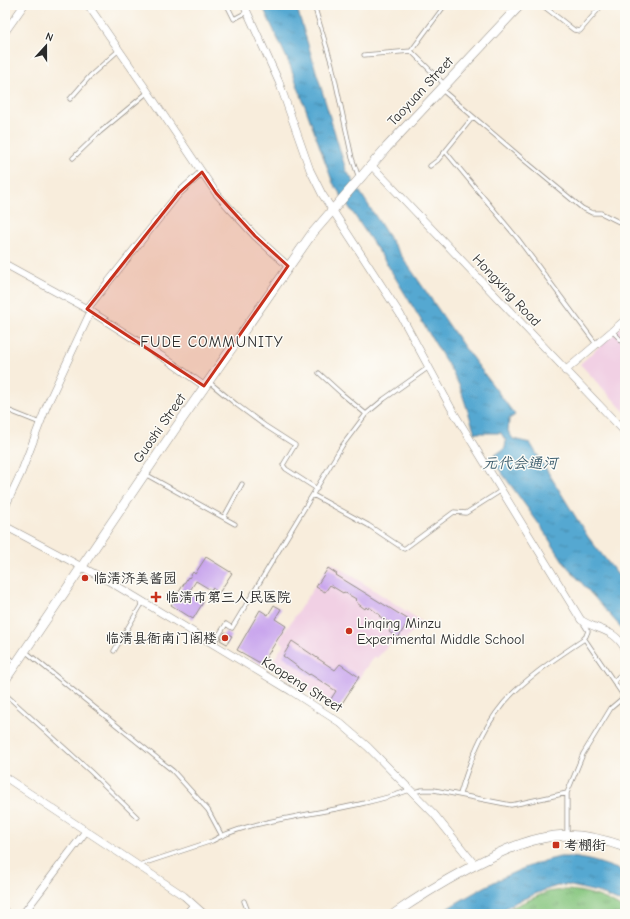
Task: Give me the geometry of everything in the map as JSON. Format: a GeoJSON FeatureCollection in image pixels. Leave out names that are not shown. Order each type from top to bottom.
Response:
{"type":"FeatureCollection","features":[{"type":"Feature","properties":{"kind":"street"},"geometry":{"type":"LineString","coordinates":[[5,32],[24,5]]}},
{"type":"Feature","properties":{"kind":"street"},"geometry":{"type":"LineString","coordinates":[[88,5],[216,193],[255,236],[288,266]]}},
{"type":"Feature","properties":{"kind":"street","name":"Taoyuan Street"},"geometry":{"type":"LineString","coordinates":[[343,198],[371,165],[520,5]]}},
{"type":"Feature","properties":{"kind":"street"},"geometry":{"type":"LineString","coordinates":[[246,9],[279,82],[310,170],[322,194],[400,314],[452,408],[581,620],[605,630],[620,640],[625,649]]}},
{"type":"Feature","properties":{"kind":"street","name":"Hongxing Road"},"geometry":{"type":"LineString","coordinates":[[371,165],[565,371],[625,432]]}},
{"type":"Feature","properties":{"kind":"street"},"geometry":{"type":"LineString","coordinates":[[5,507],[21,473],[40,423],[89,310],[179,193],[202,172]]}},
{"type":"Feature","properties":{"kind":"street","name":"Guoshi Street"},"geometry":{"type":"LineString","coordinates":[[5,680],[81,566],[288,266],[311,235],[343,198]]}},
{"type":"Feature","properties":{"kind":"street"},"geometry":{"type":"LineString","coordinates":[[5,264],[89,310],[206,384]]}},
{"type":"Feature","properties":{"kind":"street"},"geometry":{"type":"LineString","coordinates":[[565,371],[625,320]]}},
{"type":"Feature","properties":{"kind":"street","name":"Kaopeng Street"},"geometry":{"type":"LineString","coordinates":[[5,526],[81,566],[144,602],[339,722],[368,747],[434,814],[475,865]]}},
{"type":"Feature","properties":{"kind":"street"},"geometry":{"type":"LineString","coordinates":[[5,777],[184,896],[204,914]]}},
{"type":"Feature","properties":{"kind":"street"},"geometry":{"type":"LineString","coordinates":[[22,914],[86,831]]}},
{"type":"Feature","properties":{"kind":"street"},"geometry":{"type":"LineString","coordinates":[[394,914],[448,879],[510,848],[538,839],[567,835],[591,838],[625,847]]}},
{"type":"Feature","properties":{"kind":"street"},"geometry":{"type":"LineString","coordinates":[[186,914],[194,905]]}},
{"type":"Feature","properties":{"kind":"lane"},"geometry":{"type":"LineString","coordinates":[[227,5],[234,19],[246,9]]}},
{"type":"Feature","properties":{"kind":"lane"},"geometry":{"type":"LineString","coordinates":[[314,5],[332,65],[352,158],[360,179]]}},
{"type":"Feature","properties":{"kind":"lane"},"geometry":{"type":"LineString","coordinates":[[364,55],[411,51],[445,5]]}},
{"type":"Feature","properties":{"kind":"lane"},"geometry":{"type":"LineString","coordinates":[[542,5],[574,30],[580,31],[602,5]]}},
{"type":"Feature","properties":{"kind":"lane"},"geometry":{"type":"LineString","coordinates":[[70,99],[91,75],[119,50]]}},
{"type":"Feature","properties":{"kind":"lane"},"geometry":{"type":"LineString","coordinates":[[411,51],[443,87],[473,117],[582,208],[592,213],[602,213],[625,225]]}},
{"type":"Feature","properties":{"kind":"lane"},"geometry":{"type":"LineString","coordinates":[[73,158],[100,132],[148,92]]}},
{"type":"Feature","properties":{"kind":"lane"},"geometry":{"type":"LineString","coordinates":[[430,166],[438,160],[473,117]]}},
{"type":"Feature","properties":{"kind":"lane"},"geometry":{"type":"LineString","coordinates":[[445,151],[518,239],[596,344]]}},
{"type":"Feature","properties":{"kind":"lane"},"geometry":{"type":"LineString","coordinates":[[612,331],[625,344]]}},
{"type":"Feature","properties":{"kind":"lane"},"geometry":{"type":"LineString","coordinates":[[213,644],[226,624],[232,628],[342,446],[366,414],[384,399],[429,367]]}},
{"type":"Feature","properties":{"kind":"lane"},"geometry":{"type":"LineString","coordinates":[[319,372],[366,414]]}},
{"type":"Feature","properties":{"kind":"lane"},"geometry":{"type":"LineString","coordinates":[[206,384],[294,445],[283,465],[286,470],[317,489]]}},
{"type":"Feature","properties":{"kind":"lane"},"geometry":{"type":"LineString","coordinates":[[5,409],[40,423]]}},
{"type":"Feature","properties":{"kind":"lane"},"geometry":{"type":"LineString","coordinates":[[144,474],[235,524]]}},
{"type":"Feature","properties":{"kind":"lane"},"geometry":{"type":"LineString","coordinates":[[224,517],[242,484]]}},
{"type":"Feature","properties":{"kind":"lane"},"geometry":{"type":"LineString","coordinates":[[313,495],[368,525],[404,549],[454,512],[466,512],[502,490]]}},
{"type":"Feature","properties":{"kind":"lane"},"geometry":{"type":"LineString","coordinates":[[114,651],[144,602]]}},
{"type":"Feature","properties":{"kind":"lane"},"geometry":{"type":"LineString","coordinates":[[460,794],[470,761],[481,737],[493,717],[514,692],[541,669],[584,638],[588,631],[581,620]]}},
{"type":"Feature","properties":{"kind":"lane"},"geometry":{"type":"LineString","coordinates":[[567,835],[567,793],[583,754],[611,708],[625,698],[584,638]]}},
{"type":"Feature","properties":{"kind":"lane"},"geometry":{"type":"LineString","coordinates":[[24,650],[173,771],[208,810],[222,836]]}},
{"type":"Feature","properties":{"kind":"lane"},"geometry":{"type":"LineString","coordinates":[[5,654],[16,664]]}},
{"type":"Feature","properties":{"kind":"lane"},"geometry":{"type":"LineString","coordinates":[[614,682],[618,677],[625,673]]}},
{"type":"Feature","properties":{"kind":"lane"},"geometry":{"type":"LineString","coordinates":[[5,694],[91,772],[137,817]]}},
{"type":"Feature","properties":{"kind":"lane"},"geometry":{"type":"LineString","coordinates":[[138,866],[260,824],[411,791],[434,790],[510,805],[567,793]]}},
{"type":"Feature","properties":{"kind":"lane"},"geometry":{"type":"LineString","coordinates":[[244,901],[249,914]]}},
{"type":"Feature","properties":{"kind":"highlighted area"},"geometry":{"type":"Polygon","coordinates":[[[202,172],[216,193],[255,236],[288,266],[204,386],[87,309],[179,193],[202,172]]]}},
{"type":"Feature","properties":{"kind":"shaded area"},"geometry":{"type":"Polygon","coordinates":[[[625,323],[625,412],[580,364],[625,323]]]}},
{"type":"Feature","properties":{"kind":"shaded area","name":"Linqing Minzu Experimental Middle School"},"geometry":{"type":"Polygon","coordinates":[[[331,562],[421,621],[402,644],[398,641],[394,645],[391,642],[377,658],[374,656],[337,710],[270,666],[284,644],[279,640],[331,562]]]}},
{"type":"Feature","properties":{"kind":"green space"},"geometry":{"type":"Polygon","coordinates":[[[562,890],[579,891],[603,898],[625,910],[625,914],[497,914],[547,892],[562,890]]]}},
{"type":"Feature","properties":{"kind":"water","name":"元代会通河"},"geometry":{"type":"Polygon","coordinates":[[[262,5],[296,5],[346,170],[390,239],[462,344],[515,415],[509,419],[508,431],[513,439],[530,443],[588,537],[625,584],[625,632],[565,564],[539,524],[491,458],[505,448],[506,441],[501,433],[475,433],[460,387],[453,373],[387,264],[333,183],[290,65],[262,5]]]}},
{"type":"Feature","properties":{"kind":"water"},"geometry":{"type":"Polygon","coordinates":[[[560,857],[585,859],[625,872],[625,904],[597,892],[567,885],[557,886],[545,890],[516,902],[495,914],[438,914],[482,888],[512,873],[543,861],[560,857]]]}},
{"type":"Feature","properties":{"kind":"building"},"geometry":{"type":"Polygon","coordinates":[[[206,557],[232,573],[219,593],[196,581],[189,592],[204,601],[193,619],[171,605],[188,577],[189,578],[193,572],[195,574],[206,557]]]}},
{"type":"Feature","properties":{"kind":"building"},"geometry":{"type":"Polygon","coordinates":[[[328,568],[337,574],[336,575],[409,620],[398,638],[389,632],[393,625],[369,607],[368,609],[366,607],[365,609],[357,603],[355,600],[356,599],[330,585],[325,592],[316,587],[328,568]]]}},
{"type":"Feature","properties":{"kind":"building"},"geometry":{"type":"Polygon","coordinates":[[[274,605],[281,609],[275,619],[286,626],[262,664],[237,650],[260,610],[268,615],[274,605]]]}},
{"type":"Feature","properties":{"kind":"building","name":"临清县衙南门阁楼"},"geometry":{"type":"Polygon","coordinates":[[[225,632],[232,636],[227,644],[220,640],[225,632]]]}},
{"type":"Feature","properties":{"kind":"building"},"geometry":{"type":"Polygon","coordinates":[[[292,641],[335,670],[340,664],[359,677],[339,708],[329,702],[336,691],[310,674],[309,675],[283,656],[292,641]]]}},
{"type":"Feature","properties":{"kind":"place","name":"临清济美酱园"},"geometry":{"type":"Point","coordinates":[85,578]}},
{"type":"Feature","properties":{"kind":"place","name":"临清市第三人民医院"},"geometry":{"type":"Point","coordinates":[156,597]}},
{"type":"Feature","properties":{"kind":"place","name":"Linqing Minzu Experimental Middle School"},"geometry":{"type":"Point","coordinates":[349,631]}},
{"type":"Feature","properties":{"kind":"place","name":"临清县衙南门阁楼"},"geometry":{"type":"Point","coordinates":[225,638]}},
{"type":"Feature","properties":{"kind":"place","name":"考棚街"},"geometry":{"type":"Point","coordinates":[556,845]}},
{"type":"Feature","properties":{"kind":"district","name":"FUDE COMMUNITY"},"geometry":{"type":"Point","coordinates":[212,342]}}]}
